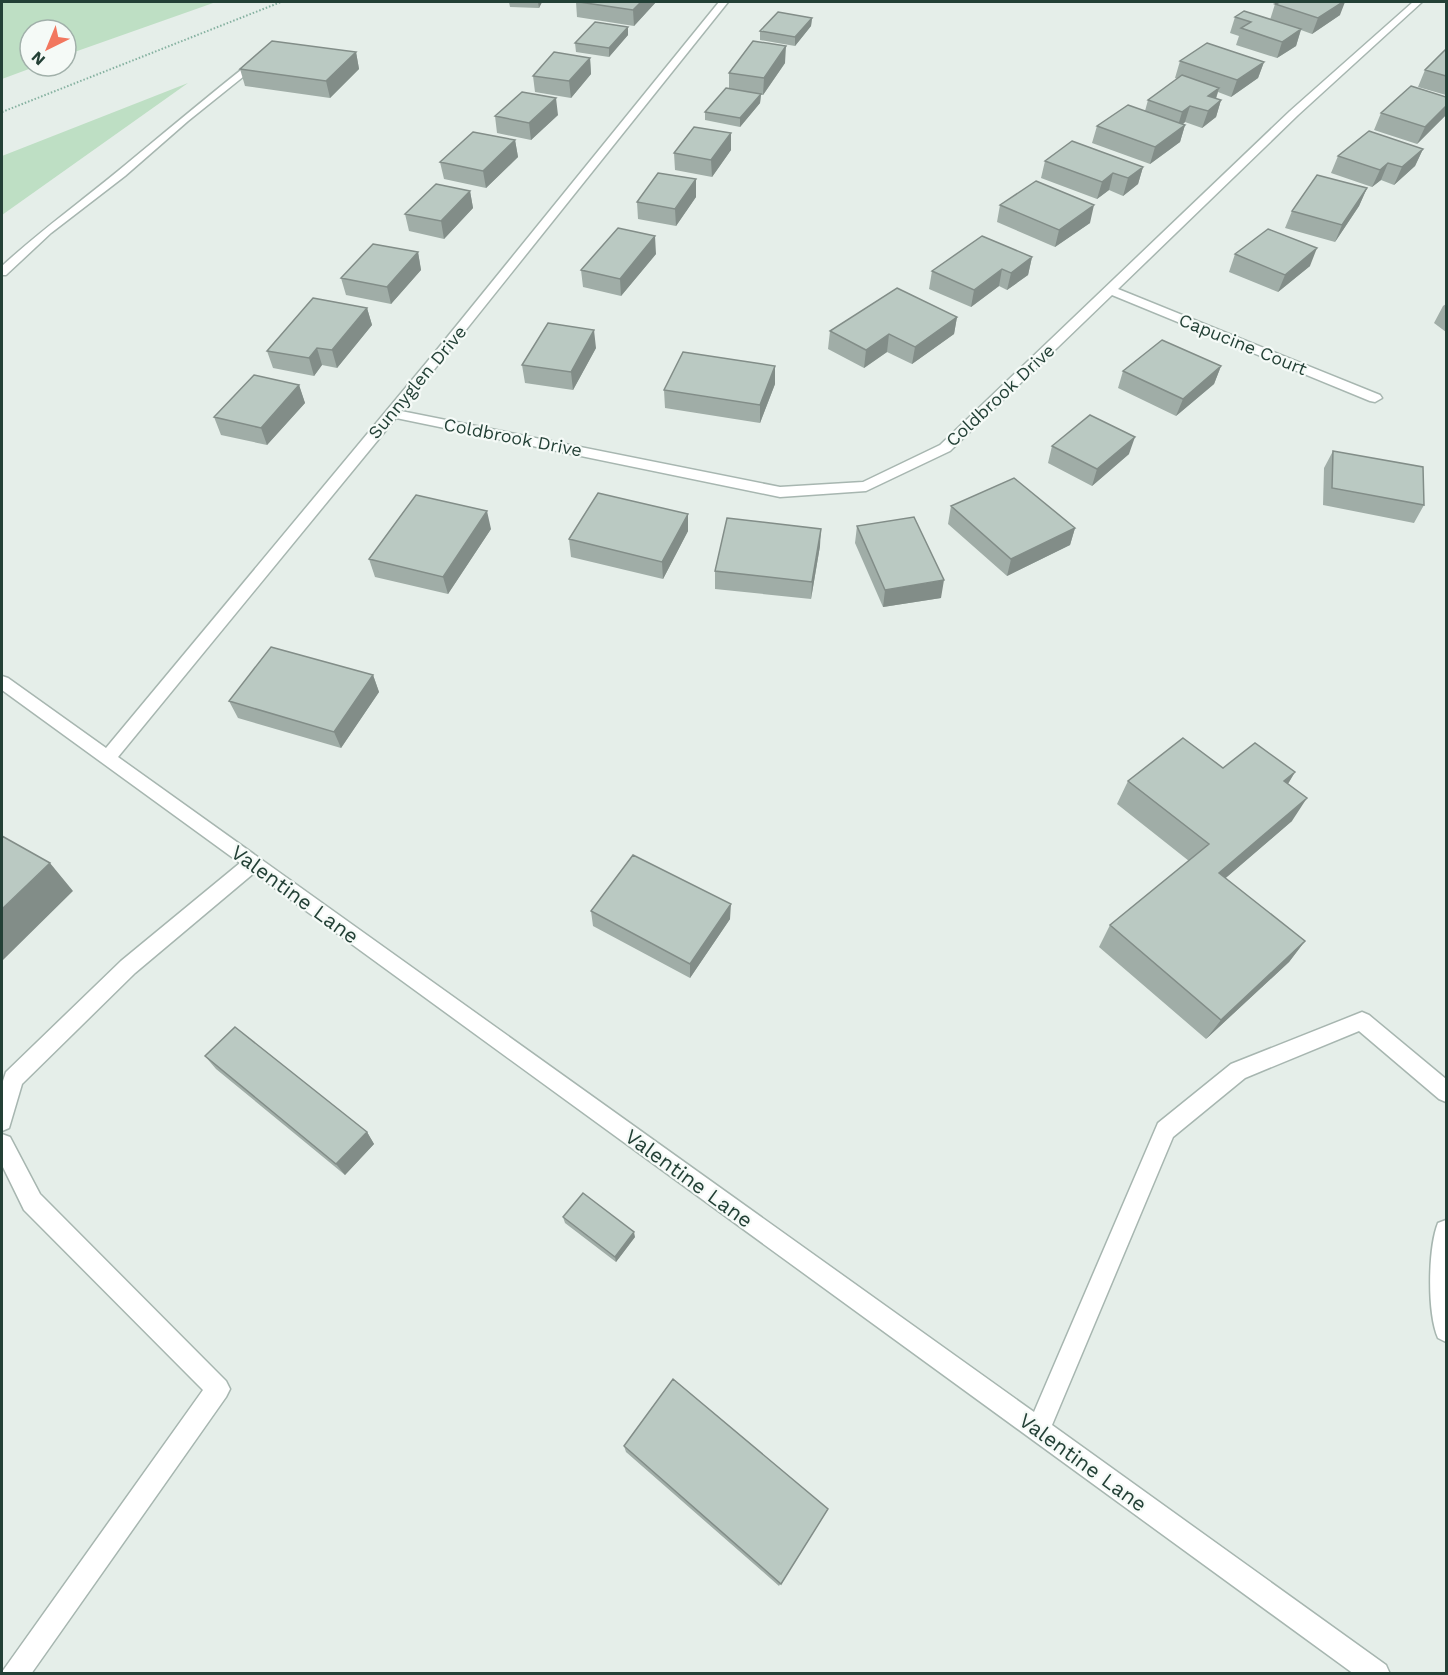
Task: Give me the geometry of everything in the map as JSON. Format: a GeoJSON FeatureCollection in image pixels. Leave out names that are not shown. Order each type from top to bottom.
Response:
{"type":"FeatureCollection","features":[{"type":"Feature","properties":{"kind":"street","name":"Sunnyglen Drive"},"geometry":{"type":"LineString","coordinates":[[107,758],[392,413],[723,2]]}},
{"type":"Feature","properties":{"kind":"street","name":"Coldbrook Drive"},"geometry":{"type":"LineString","coordinates":[[392,413],[780,492],[866,486],[945,448],[1294,113],[1418,2]]}},
{"type":"Feature","properties":{"kind":"street"},"geometry":{"type":"LineString","coordinates":[[2,272],[47,231],[121,174],[184,119],[261,58]]}},
{"type":"Feature","properties":{"kind":"street","name":"Capucine Court"},"geometry":{"type":"LineString","coordinates":[[1111,290],[1375,398]]}},
{"type":"Feature","properties":{"kind":"street","name":"Valentine Lane"},"geometry":{"type":"LineString","coordinates":[[2,682],[1377,1674]]}},
{"type":"Feature","properties":{"kind":"street"},"geometry":{"type":"LineString","coordinates":[[2,1122],[13,1079],[128,967],[252,864]]}},
{"type":"Feature","properties":{"kind":"street"},"geometry":{"type":"LineString","coordinates":[[1038,1430],[1165,1130],[1238,1071],[1362,1021],[1446,1092]]}},
{"type":"Feature","properties":{"kind":"street"},"geometry":{"type":"LineString","coordinates":[[2,1144],[32,1202],[218,1389],[14,1674]]}},
{"type":"Feature","properties":{"kind":"street"},"geometry":{"type":"LineString","coordinates":[[1446,1231],[1442,1310],[1446,1330]]}},
{"type":"Feature","properties":{"kind":"path"},"geometry":{"type":"LineString","coordinates":[[2,112],[280,2]]}},
{"type":"Feature","properties":{"kind":"green space"},"geometry":{"type":"Polygon","coordinates":[[[2,2],[216,2],[78,51],[78,18],[18,18],[18,73],[2,79],[2,2]]]}},
{"type":"Feature","properties":{"kind":"green space"},"geometry":{"type":"Polygon","coordinates":[[[188,83],[2,215],[2,156],[188,83]]]}},
{"type":"Feature","properties":{"kind":"building"},"geometry":{"type":"Polygon","coordinates":[[[579,2],[641,2],[633,10],[579,2]]]}},
{"type":"Feature","properties":{"kind":"building"},"geometry":{"type":"Polygon","coordinates":[[[1280,2],[1343,2],[1318,18],[1275,4],[1280,2]]]}},
{"type":"Feature","properties":{"kind":"building"},"geometry":{"type":"Polygon","coordinates":[[[1244,11],[1301,29],[1282,42],[1241,28],[1251,22],[1235,17],[1244,11]]]}},
{"type":"Feature","properties":{"kind":"building"},"geometry":{"type":"Polygon","coordinates":[[[778,12],[812,18],[795,37],[760,31],[778,12]]]}},
{"type":"Feature","properties":{"kind":"building"},"geometry":{"type":"Polygon","coordinates":[[[595,22],[628,27],[609,48],[575,43],[595,22]]]}},
{"type":"Feature","properties":{"kind":"building"},"geometry":{"type":"Polygon","coordinates":[[[272,41],[356,52],[326,81],[240,69],[272,41]]]}},
{"type":"Feature","properties":{"kind":"building"},"geometry":{"type":"Polygon","coordinates":[[[753,41],[786,46],[764,78],[729,73],[753,41]]]}},
{"type":"Feature","properties":{"kind":"building"},"geometry":{"type":"Polygon","coordinates":[[[1207,43],[1264,62],[1237,80],[1180,61],[1207,43]]]}},
{"type":"Feature","properties":{"kind":"building"},"geometry":{"type":"Polygon","coordinates":[[[1445,50],[1446,76],[1425,70],[1445,50]]]}},
{"type":"Feature","properties":{"kind":"building"},"geometry":{"type":"Polygon","coordinates":[[[554,52],[590,58],[569,81],[533,76],[554,52]]]}},
{"type":"Feature","properties":{"kind":"building"},"geometry":{"type":"Polygon","coordinates":[[[1182,75],[1219,88],[1208,96],[1221,100],[1208,111],[1190,106],[1182,112],[1148,100],[1182,75]]]}},
{"type":"Feature","properties":{"kind":"building"},"geometry":{"type":"Polygon","coordinates":[[[1411,86],[1446,97],[1446,106],[1425,127],[1381,113],[1411,86]]]}},
{"type":"Feature","properties":{"kind":"building"},"geometry":{"type":"Polygon","coordinates":[[[726,88],[761,94],[740,118],[705,112],[726,88]]]}},
{"type":"Feature","properties":{"kind":"building"},"geometry":{"type":"Polygon","coordinates":[[[522,92],[556,98],[529,123],[495,116],[522,92]]]}},
{"type":"Feature","properties":{"kind":"building"},"geometry":{"type":"Polygon","coordinates":[[[1128,105],[1185,125],[1155,147],[1097,126],[1128,105]]]}},
{"type":"Feature","properties":{"kind":"building"},"geometry":{"type":"Polygon","coordinates":[[[694,127],[731,133],[711,160],[674,153],[694,127]]]}},
{"type":"Feature","properties":{"kind":"building"},"geometry":{"type":"Polygon","coordinates":[[[1369,131],[1423,149],[1402,167],[1388,163],[1380,170],[1338,156],[1369,131]]]}},
{"type":"Feature","properties":{"kind":"building"},"geometry":{"type":"Polygon","coordinates":[[[473,132],[515,140],[483,171],[440,162],[473,132]]]}},
{"type":"Feature","properties":{"kind":"building"},"geometry":{"type":"Polygon","coordinates":[[[1072,141],[1143,167],[1128,178],[1113,173],[1102,182],[1045,161],[1072,141]]]}},
{"type":"Feature","properties":{"kind":"building"},"geometry":{"type":"Polygon","coordinates":[[[658,173],[696,179],[675,209],[637,202],[658,173]]]}},
{"type":"Feature","properties":{"kind":"building"},"geometry":{"type":"Polygon","coordinates":[[[1317,175],[1367,188],[1342,225],[1292,211],[1317,175]]]}},
{"type":"Feature","properties":{"kind":"building"},"geometry":{"type":"Polygon","coordinates":[[[1036,181],[1094,205],[1059,230],[1000,205],[1036,181]]]}},
{"type":"Feature","properties":{"kind":"building"},"geometry":{"type":"Polygon","coordinates":[[[436,184],[470,191],[441,221],[405,214],[436,184]]]}},
{"type":"Feature","properties":{"kind":"building"},"geometry":{"type":"Polygon","coordinates":[[[618,228],[655,236],[620,279],[581,270],[618,228]]]}},
{"type":"Feature","properties":{"kind":"building"},"geometry":{"type":"Polygon","coordinates":[[[1268,229],[1317,248],[1285,275],[1235,254],[1268,229]]]}},
{"type":"Feature","properties":{"kind":"building"},"geometry":{"type":"Polygon","coordinates":[[[982,236],[1032,257],[1011,273],[1002,269],[974,290],[932,271],[982,236]]]}},
{"type":"Feature","properties":{"kind":"building"},"geometry":{"type":"Polygon","coordinates":[[[373,244],[418,252],[387,287],[341,278],[373,244]]]}},
{"type":"Feature","properties":{"kind":"building"},"geometry":{"type":"Polygon","coordinates":[[[897,288],[957,317],[915,347],[889,334],[866,350],[830,331],[897,288]]]}},
{"type":"Feature","properties":{"kind":"building"},"geometry":{"type":"Polygon","coordinates":[[[313,298],[367,308],[332,350],[317,348],[309,358],[267,351],[313,298]]]}},
{"type":"Feature","properties":{"kind":"building"},"geometry":{"type":"Polygon","coordinates":[[[548,323],[594,330],[571,372],[522,365],[548,323]]]}},
{"type":"Feature","properties":{"kind":"building"},"geometry":{"type":"Polygon","coordinates":[[[1162,340],[1221,366],[1183,399],[1123,371],[1162,340]]]}},
{"type":"Feature","properties":{"kind":"building"},"geometry":{"type":"Polygon","coordinates":[[[683,352],[775,366],[760,405],[664,390],[683,352]]]}},
{"type":"Feature","properties":{"kind":"building"},"geometry":{"type":"Polygon","coordinates":[[[254,375],[299,385],[261,428],[214,417],[254,375]]]}},
{"type":"Feature","properties":{"kind":"building"},"geometry":{"type":"Polygon","coordinates":[[[1090,415],[1135,437],[1097,469],[1052,446],[1090,415]]]}},
{"type":"Feature","properties":{"kind":"building"},"geometry":{"type":"Polygon","coordinates":[[[1333,451],[1423,467],[1424,505],[1332,488],[1333,451]]]}},
{"type":"Feature","properties":{"kind":"building"},"geometry":{"type":"Polygon","coordinates":[[[1014,478],[1075,528],[1011,559],[951,506],[1014,478]]]}},
{"type":"Feature","properties":{"kind":"building"},"geometry":{"type":"Polygon","coordinates":[[[598,493],[688,514],[662,562],[569,539],[598,493]]]}},
{"type":"Feature","properties":{"kind":"building"},"geometry":{"type":"Polygon","coordinates":[[[416,495],[487,511],[443,577],[369,559],[416,495]]]}},
{"type":"Feature","properties":{"kind":"building"},"geometry":{"type":"Polygon","coordinates":[[[914,517],[944,580],[885,590],[857,526],[914,517]]]}},
{"type":"Feature","properties":{"kind":"building"},"geometry":{"type":"Polygon","coordinates":[[[727,518],[821,529],[812,582],[715,571],[727,518]]]}},
{"type":"Feature","properties":{"kind":"building"},"geometry":{"type":"Polygon","coordinates":[[[271,647],[373,675],[334,732],[229,701],[271,647]]]}},
{"type":"Feature","properties":{"kind":"building"},"geometry":{"type":"Polygon","coordinates":[[[1183,738],[1223,768],[1255,743],[1295,772],[1284,781],[1307,798],[1219,873],[1305,941],[1221,1020],[1110,925],[1209,844],[1128,781],[1183,738]]]}},
{"type":"Feature","properties":{"kind":"building"},"geometry":{"type":"Polygon","coordinates":[[[2,836],[50,863],[2,909],[2,836]]]}},
{"type":"Feature","properties":{"kind":"building"},"geometry":{"type":"Polygon","coordinates":[[[633,855],[731,904],[690,964],[591,911],[633,855]]]}},
{"type":"Feature","properties":{"kind":"building"},"geometry":{"type":"Polygon","coordinates":[[[235,1027],[367,1132],[336,1164],[205,1056],[235,1027]]]}},
{"type":"Feature","properties":{"kind":"building"},"geometry":{"type":"Polygon","coordinates":[[[583,1193],[634,1232],[615,1257],[563,1217],[583,1193]]]}},
{"type":"Feature","properties":{"kind":"building"},"geometry":{"type":"Polygon","coordinates":[[[673,1379],[828,1509],[781,1584],[624,1446],[673,1379]]]}}]}
